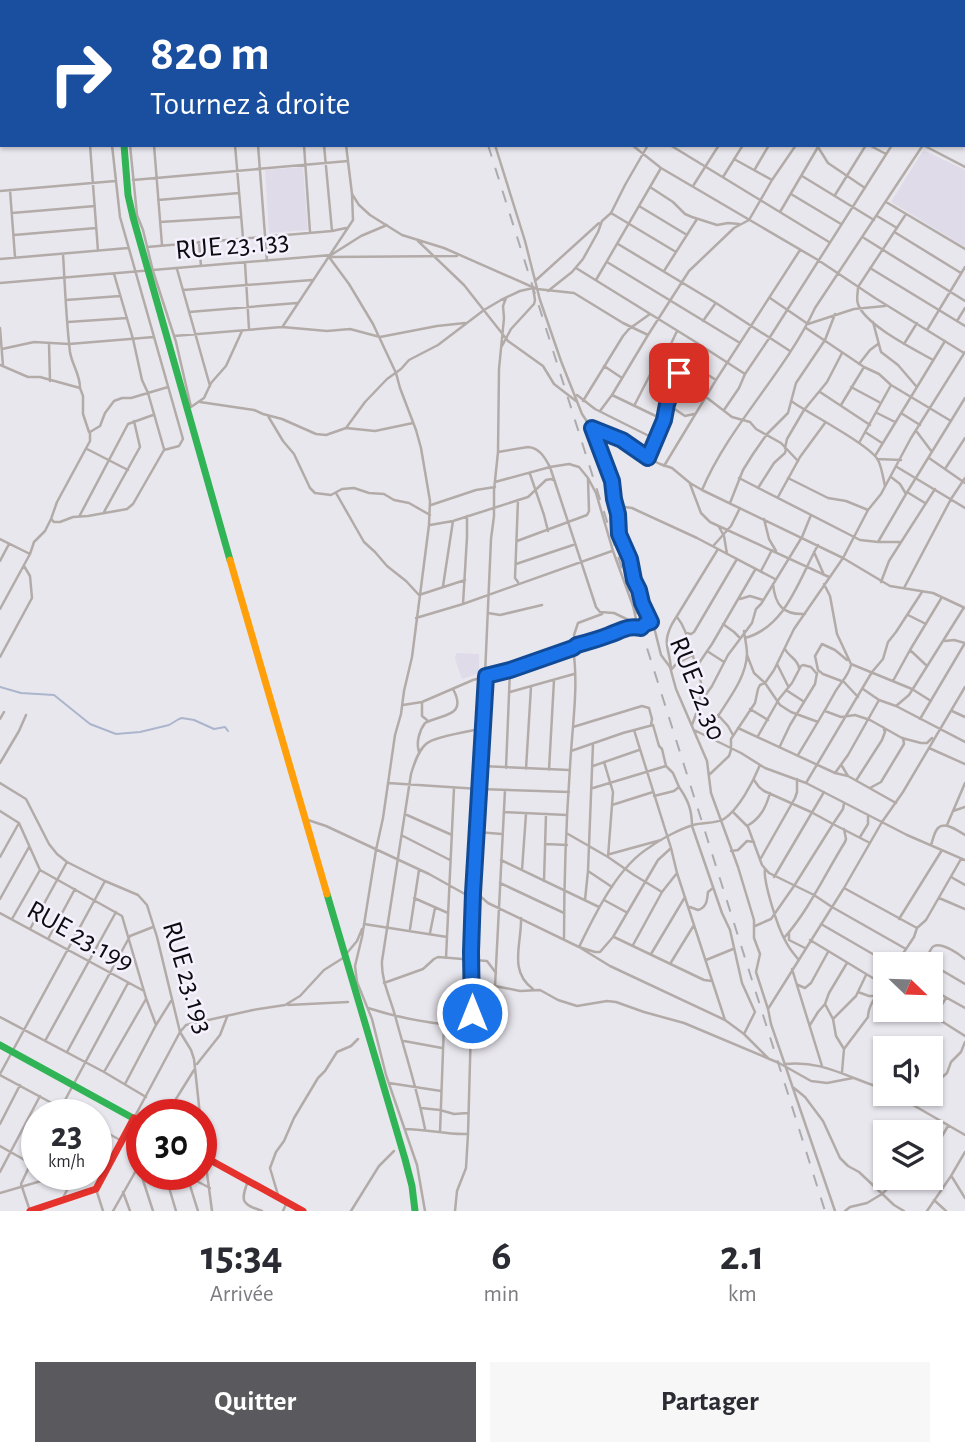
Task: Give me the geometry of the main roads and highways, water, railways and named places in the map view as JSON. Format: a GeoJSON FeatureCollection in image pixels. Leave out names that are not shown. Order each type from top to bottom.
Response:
{"type":"FeatureCollection","features":[{"type":"Feature","properties":{"kind":"main road"},"geometry":{"type":"LineString","coordinates":[[121,147],[123,195],[127,212],[188,411],[344,957]]}},
{"type":"Feature","properties":{"kind":"main road"},"geometry":{"type":"LineString","coordinates":[[188,411],[405,1173],[413,1211]]}},
{"type":"Feature","properties":{"kind":"main road"},"geometry":{"type":"LineString","coordinates":[[0,1045],[126,1114]]}},
{"type":"Feature","properties":{"kind":"main road"},"geometry":{"type":"LineString","coordinates":[[30,1211],[96,1189],[126,1136]]}},
{"type":"Feature","properties":{"kind":"main road"},"geometry":{"type":"LineString","coordinates":[[217,1164],[303,1211]]}},
{"type":"Feature","properties":{"kind":"waterway"},"geometry":{"type":"LineString","coordinates":[[0,687],[21,693],[54,695],[90,724],[116,734],[169,725],[182,718],[214,729],[225,727],[228,731]]}},
{"type":"Feature","properties":{"kind":"railway"},"geometry":{"type":"LineString","coordinates":[[489,147],[825,1211]]}}]}
